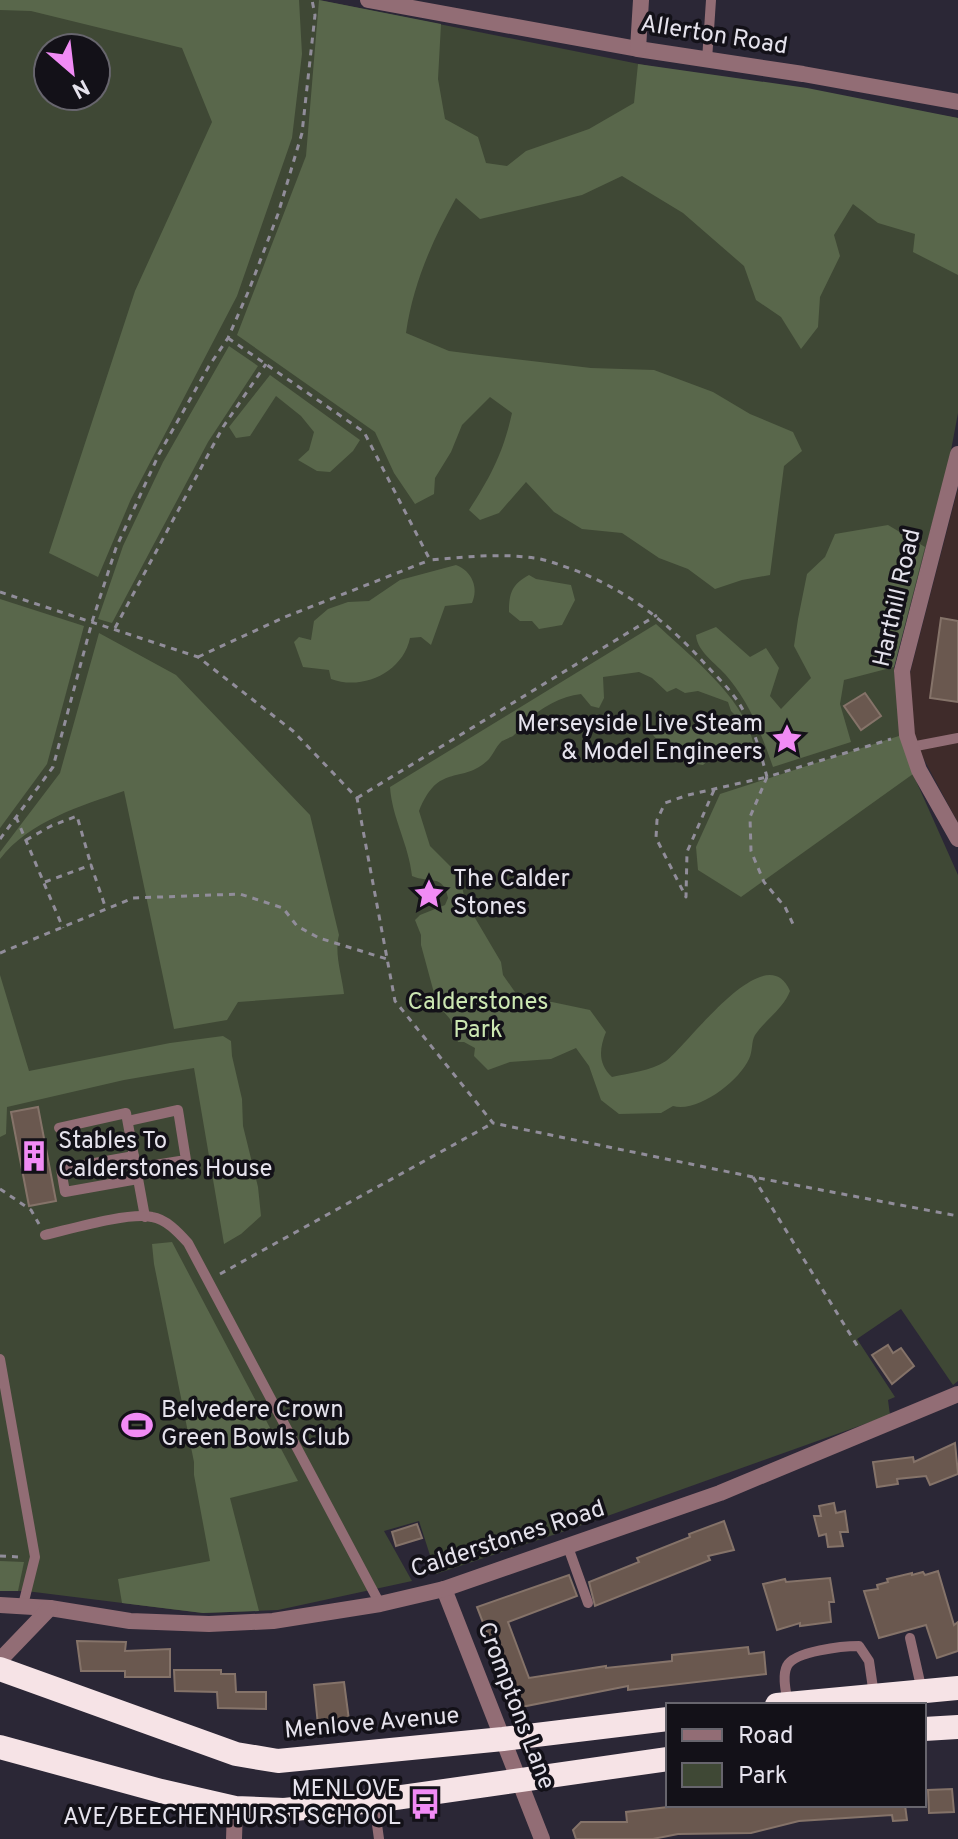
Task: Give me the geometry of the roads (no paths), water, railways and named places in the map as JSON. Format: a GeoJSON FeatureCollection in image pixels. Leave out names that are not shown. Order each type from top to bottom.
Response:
{"type":"FeatureCollection","features":[{"type":"Feature","properties":{"kind":"highway","name":"Menlove Avenue"},"geometry":{"type":"LineString","coordinates":[[0,1669],[257,1759],[301,1761],[666,1719]]}},
{"type":"Feature","properties":{"kind":"highway"},"geometry":{"type":"LineString","coordinates":[[792,1703],[958,1688]]}},
{"type":"Feature","properties":{"kind":"highway"},"geometry":{"type":"LineString","coordinates":[[926,1729],[958,1727]]}},
{"type":"Feature","properties":{"kind":"highway"},"geometry":{"type":"LineString","coordinates":[[0,1747],[235,1808],[284,1810],[374,1801],[666,1759]]}},
{"type":"Feature","properties":{"kind":"street","name":"Allerton Road"},"geometry":{"type":"LineString","coordinates":[[368,0],[958,102]]}},
{"type":"Feature","properties":{"kind":"street"},"geometry":{"type":"LineString","coordinates":[[638,49],[641,0]]}},
{"type":"Feature","properties":{"kind":"street","name":"Harthill Road"},"geometry":{"type":"LineString","coordinates":[[958,454],[902,671],[909,741],[919,770],[958,839]]}},
{"type":"Feature","properties":{"kind":"street","name":"Calderstones Road"},"geometry":{"type":"LineString","coordinates":[[0,1605],[50,1608],[130,1621],[209,1624],[273,1621],[380,1604],[444,1589],[720,1493],[958,1394]]}},
{"type":"Feature","properties":{"kind":"street","name":"Cromptons Lane"},"geometry":{"type":"LineString","coordinates":[[444,1589],[542,1839]]}},
{"type":"Feature","properties":{"kind":"street"},"geometry":{"type":"LineString","coordinates":[[0,1660],[50,1608]]}},
{"type":"Feature","properties":{"kind":"street"},"geometry":{"type":"LineString","coordinates":[[234,1839],[235,1808]]}},
{"type":"Feature","properties":{"kind":"lane"},"geometry":{"type":"LineString","coordinates":[[707,60],[711,0]]}},
{"type":"Feature","properties":{"kind":"lane"},"geometry":{"type":"LineString","coordinates":[[909,741],[958,738]]}},
{"type":"Feature","properties":{"kind":"lane"},"geometry":{"type":"LineString","coordinates":[[128,1121],[178,1110],[186,1160],[65,1192],[61,1169],[134,1156]]}},
{"type":"Feature","properties":{"kind":"lane"},"geometry":{"type":"LineString","coordinates":[[59,1128],[126,1113],[145,1217]]}},
{"type":"Feature","properties":{"kind":"lane"},"geometry":{"type":"LineString","coordinates":[[45,1235],[145,1217],[153,1217],[181,1235],[380,1604]]}},
{"type":"Feature","properties":{"kind":"lane"},"geometry":{"type":"LineString","coordinates":[[0,1359],[35,1557],[23,1605]]}},
{"type":"Feature","properties":{"kind":"lane"},"geometry":{"type":"LineString","coordinates":[[568,1547],[588,1603]]}},
{"type":"Feature","properties":{"kind":"lane"},"geometry":{"type":"LineString","coordinates":[[910,1638],[922,1691]]}},
{"type":"Feature","properties":{"kind":"lane"},"geometry":{"type":"LineString","coordinates":[[782,1703],[785,1669],[797,1655],[849,1646],[859,1646],[866,1654],[874,1695]]}},
{"type":"Feature","properties":{"kind":"lane"},"geometry":{"type":"LineString","coordinates":[[374,1801],[379,1839]]}},
{"type":"Feature","properties":{"kind":"place","name":"Merseyside Live Steam & Model Engineers"},"geometry":{"type":"Point","coordinates":[787,739]}},
{"type":"Feature","properties":{"kind":"place","name":"The Calder Stones"},"geometry":{"type":"Point","coordinates":[429,894]}},
{"type":"Feature","properties":{"kind":"place","name":"Stables To Calderstones House"},"geometry":{"type":"Point","coordinates":[34,1156]}},
{"type":"Feature","properties":{"kind":"place","name":"Belvedere Crown Green Bowls Club"},"geometry":{"type":"Point","coordinates":[137,1425]}},
{"type":"Feature","properties":{"kind":"place","name":"MENLOVE AVE/BEECHENHURST SCHOOL"},"geometry":{"type":"Point","coordinates":[425,1804]}},
{"type":"Feature","properties":{"kind":"park label","name":"Calderstones Park"},"geometry":{"type":"Point","coordinates":[478,1017]}}]}
